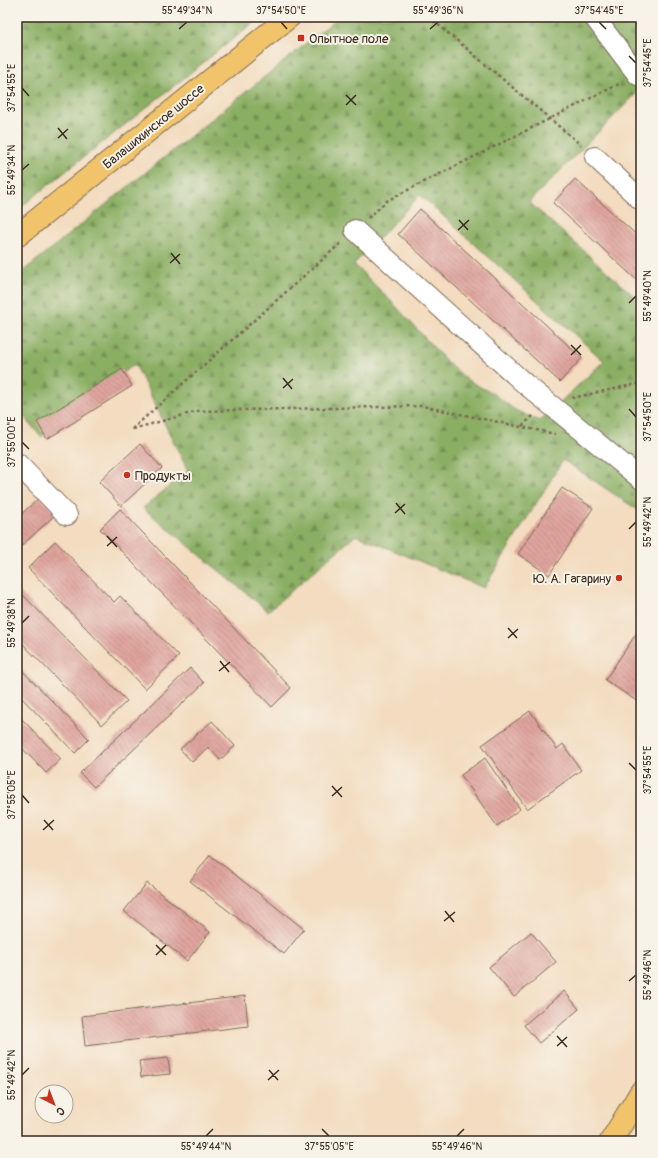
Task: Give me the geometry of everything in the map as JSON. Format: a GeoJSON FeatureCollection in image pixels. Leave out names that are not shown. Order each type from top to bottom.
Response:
{"type":"FeatureCollection","features":[{"type":"Feature","properties":{"kind":"main road","name":"Балашихинское шоссе"},"geometry":{"type":"LineString","coordinates":[[17,236],[289,17]]}},
{"type":"Feature","properties":{"kind":"main road"},"geometry":{"type":"LineString","coordinates":[[612,1141],[641,1092]]}},
{"type":"Feature","properties":{"kind":"lane"},"geometry":{"type":"LineString","coordinates":[[594,17],[638,75],[641,72]]}},
{"type":"Feature","properties":{"kind":"lane"},"geometry":{"type":"LineString","coordinates":[[594,157],[641,200]]}},
{"type":"Feature","properties":{"kind":"lane"},"geometry":{"type":"LineString","coordinates":[[355,230],[548,403],[641,479]]}},
{"type":"Feature","properties":{"kind":"lane"},"geometry":{"type":"LineString","coordinates":[[17,463],[67,515]]}},
{"type":"Feature","properties":{"kind":"path"},"geometry":{"type":"LineString","coordinates":[[429,17],[594,157]]}},
{"type":"Feature","properties":{"kind":"path"},"geometry":{"type":"LineString","coordinates":[[521,427],[548,403],[641,383]]}},
{"type":"Feature","properties":{"kind":"path"},"geometry":{"type":"LineString","coordinates":[[132,429],[198,411],[422,406],[558,434]]}},
{"type":"Feature","properties":{"kind":"green space"},"geometry":{"type":"Polygon","coordinates":[[[17,17],[261,17],[17,210],[17,17]]]}},
{"type":"Feature","properties":{"kind":"green space"},"geometry":{"type":"Polygon","coordinates":[[[339,17],[641,17],[641,89],[529,202],[641,302],[641,512],[563,460],[484,588],[356,535],[268,611],[143,508],[188,471],[135,364],[41,437],[17,408],[17,276],[339,17]],[[420,195],[354,264],[391,301],[448,363],[469,381],[494,394],[515,410],[540,421],[604,361],[420,195]]]}},
{"type":"Feature","properties":{"kind":"building"},"geometry":{"type":"Polygon","coordinates":[[[575,179],[641,239],[641,284],[553,203],[575,179]]]}},
{"type":"Feature","properties":{"kind":"building"},"geometry":{"type":"Polygon","coordinates":[[[420,209],[582,358],[560,382],[398,234],[420,209]]]}},
{"type":"Feature","properties":{"kind":"building"},"geometry":{"type":"Polygon","coordinates":[[[122,369],[132,386],[47,439],[37,422],[122,369]]]}},
{"type":"Feature","properties":{"kind":"building"},"geometry":{"type":"Polygon","coordinates":[[[140,444],[162,468],[121,506],[99,482],[140,444]]]}},
{"type":"Feature","properties":{"kind":"building"},"geometry":{"type":"Polygon","coordinates":[[[562,488],[593,508],[549,575],[518,554],[562,488]]]}},
{"type":"Feature","properties":{"kind":"building"},"geometry":{"type":"Polygon","coordinates":[[[40,497],[56,514],[17,550],[17,518],[40,497]]]}},
{"type":"Feature","properties":{"kind":"building"},"geometry":{"type":"Polygon","coordinates":[[[120,509],[291,688],[272,707],[100,529],[120,509]]]}},
{"type":"Feature","properties":{"kind":"building"},"geometry":{"type":"Polygon","coordinates":[[[55,541],[114,602],[120,596],[179,656],[145,689],[28,568],[55,541]]]}},
{"type":"Feature","properties":{"kind":"building"},"geometry":{"type":"Polygon","coordinates":[[[17,589],[127,701],[102,725],[17,638],[17,589]]]}},
{"type":"Feature","properties":{"kind":"building"},"geometry":{"type":"Polygon","coordinates":[[[636,634],[641,638],[641,704],[605,680],[636,634]]]}},
{"type":"Feature","properties":{"kind":"building"},"geometry":{"type":"Polygon","coordinates":[[[17,665],[89,739],[75,753],[17,693],[17,665]]]}},
{"type":"Feature","properties":{"kind":"building"},"geometry":{"type":"Polygon","coordinates":[[[190,668],[204,683],[94,787],[80,773],[190,668]]]}},
{"type":"Feature","properties":{"kind":"building"},"geometry":{"type":"Polygon","coordinates":[[[530,711],[557,749],[563,744],[581,770],[527,809],[482,745],[530,711]]]}},
{"type":"Feature","properties":{"kind":"building"},"geometry":{"type":"Polygon","coordinates":[[[17,714],[61,759],[46,773],[17,743],[17,714]]]}},
{"type":"Feature","properties":{"kind":"building"},"geometry":{"type":"Polygon","coordinates":[[[212,721],[235,746],[220,760],[208,747],[192,762],[180,749],[212,721]]]}},
{"type":"Feature","properties":{"kind":"building"},"geometry":{"type":"Polygon","coordinates":[[[485,758],[520,809],[497,826],[461,775],[485,758]]]}},
{"type":"Feature","properties":{"kind":"building"},"geometry":{"type":"Polygon","coordinates":[[[210,855],[304,929],[284,954],[190,881],[210,855]]]}},
{"type":"Feature","properties":{"kind":"building"},"geometry":{"type":"Polygon","coordinates":[[[147,883],[210,932],[187,961],[124,911],[147,883]]]}},
{"type":"Feature","properties":{"kind":"building"},"geometry":{"type":"Polygon","coordinates":[[[531,932],[556,962],[514,997],[489,967],[531,932]]]}},
{"type":"Feature","properties":{"kind":"building"},"geometry":{"type":"Polygon","coordinates":[[[564,991],[579,1009],[539,1043],[524,1025],[564,991]]]}},
{"type":"Feature","properties":{"kind":"building"},"geometry":{"type":"Polygon","coordinates":[[[245,996],[248,1026],[85,1046],[82,1016],[245,996]]]}},
{"type":"Feature","properties":{"kind":"building"},"geometry":{"type":"Polygon","coordinates":[[[168,1058],[170,1074],[141,1077],[139,1061],[168,1058]]]}},
{"type":"Feature","properties":{"kind":"place","name":"Опытное поле"},"geometry":{"type":"Point","coordinates":[301,38]}},
{"type":"Feature","properties":{"kind":"place","name":"Продукты"},"geometry":{"type":"Point","coordinates":[127,475]}},
{"type":"Feature","properties":{"kind":"place","name":"Ю. А. Гагарину"},"geometry":{"type":"Point","coordinates":[619,578]}}]}
